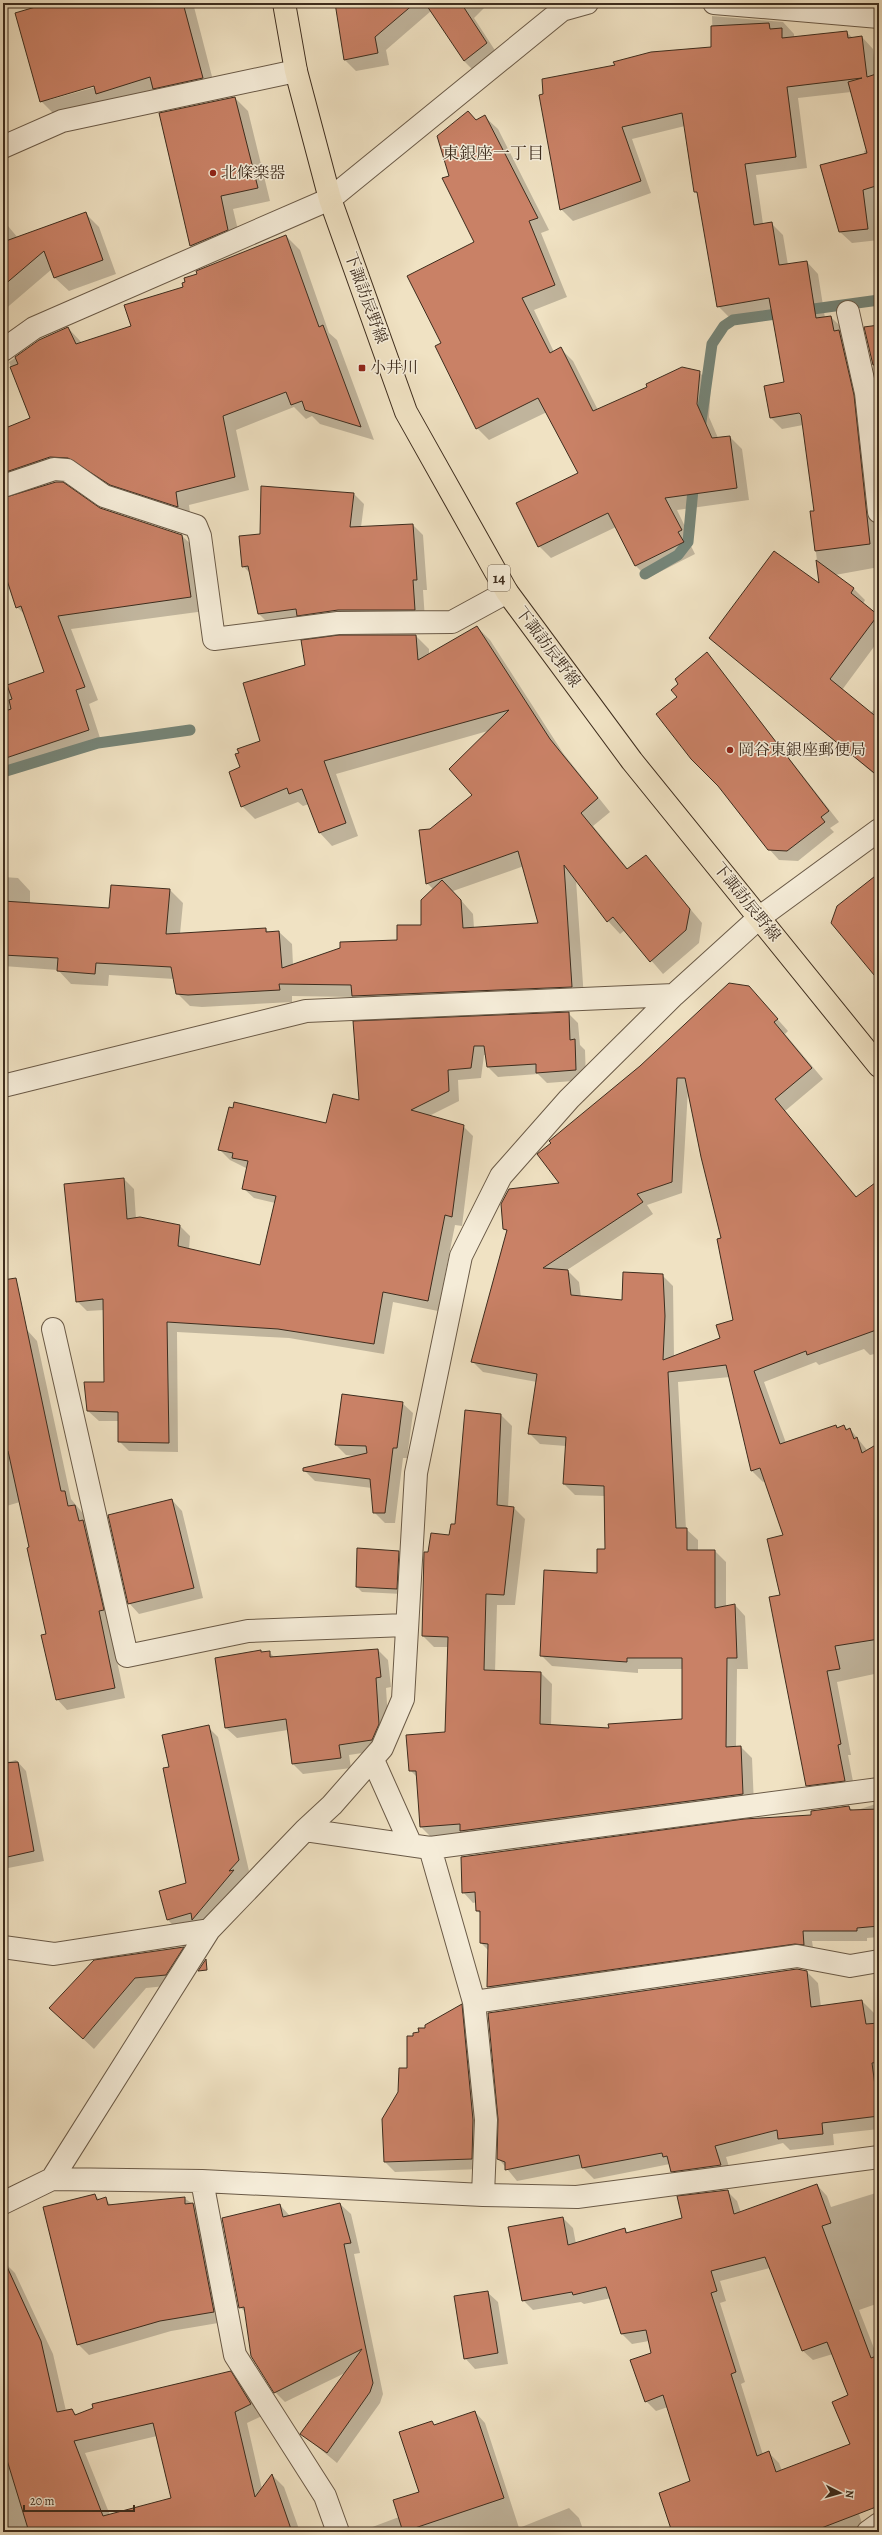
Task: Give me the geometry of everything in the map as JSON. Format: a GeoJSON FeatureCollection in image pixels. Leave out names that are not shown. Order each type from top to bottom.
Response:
{"type":"FeatureCollection","features":[{"type":"Feature","properties":{"kind":"main road","name":"下諏訪辰野線"},"geometry":{"type":"LineString","coordinates":[[284,3],[296,71],[330,199],[406,412],[507,592],[632,761],[760,917],[879,1066]]}},
{"type":"Feature","properties":{"kind":"street"},"geometry":{"type":"LineString","coordinates":[[3,350],[34,328],[330,199],[562,10],[587,3]]}},
{"type":"Feature","properties":{"kind":"street"},"geometry":{"type":"LineString","coordinates":[[714,3],[879,17]]}},
{"type":"Feature","properties":{"kind":"street"},"geometry":{"type":"LineString","coordinates":[[3,147],[62,121],[296,71]]}},
{"type":"Feature","properties":{"kind":"street"},"geometry":{"type":"LineString","coordinates":[[848,312],[866,393],[879,512]]}},
{"type":"Feature","properties":{"kind":"street"},"geometry":{"type":"LineString","coordinates":[[3,486],[54,469],[67,470],[104,496],[196,526],[200,536],[214,639],[338,623],[452,622],[507,592]]}},
{"type":"Feature","properties":{"kind":"street"},"geometry":{"type":"LineString","coordinates":[[52,2179],[209,1930],[305,1830],[332,1806],[382,1748],[403,1699],[406,1625],[416,1474],[461,1256],[501,1176],[569,1099],[674,995],[760,917],[879,830]]}},
{"type":"Feature","properties":{"kind":"street"},"geometry":{"type":"LineString","coordinates":[[3,1086],[306,1011],[674,995]]}},
{"type":"Feature","properties":{"kind":"street"},"geometry":{"type":"LineString","coordinates":[[53,1329],[127,1656],[248,1631],[406,1625]]}},
{"type":"Feature","properties":{"kind":"street"},"geometry":{"type":"LineString","coordinates":[[373,1760],[420,1846],[474,2002],[486,2120],[484,2195]]}},
{"type":"Feature","properties":{"kind":"street"},"geometry":{"type":"LineString","coordinates":[[305,1830],[420,1846],[879,1789]]}},
{"type":"Feature","properties":{"kind":"street"},"geometry":{"type":"LineString","coordinates":[[3,1947],[54,1954],[209,1930]]}},
{"type":"Feature","properties":{"kind":"street"},"geometry":{"type":"LineString","coordinates":[[474,2002],[797,1956],[850,1966],[879,1961]]}},
{"type":"Feature","properties":{"kind":"street"},"geometry":{"type":"LineString","coordinates":[[3,2203],[52,2179],[202,2181],[484,2195],[577,2197],[879,2157]]}},
{"type":"Feature","properties":{"kind":"street"},"geometry":{"type":"LineString","coordinates":[[202,2181],[235,2355],[325,2496],[338,2532]]}},
{"type":"Feature","properties":{"kind":"street"},"geometry":{"type":"LineString","coordinates":[[868,2532],[879,2524]]}},
{"type":"Feature","properties":{"kind":"building"},"geometry":{"type":"Polygon","coordinates":[[[49,3],[183,3],[203,78],[153,89],[150,77],[96,94],[94,86],[40,102],[15,13],[49,3]]]}},
{"type":"Feature","properties":{"kind":"building"},"geometry":{"type":"Polygon","coordinates":[[[335,3],[415,3],[375,37],[378,53],[344,60],[335,3]]]}},
{"type":"Feature","properties":{"kind":"building"},"geometry":{"type":"Polygon","coordinates":[[[425,3],[461,3],[487,43],[464,61],[425,3]]]}},
{"type":"Feature","properties":{"kind":"building"},"geometry":{"type":"Polygon","coordinates":[[[769,23],[770,29],[782,28],[782,38],[847,31],[848,38],[862,36],[867,77],[879,73],[879,185],[863,190],[868,229],[839,232],[820,165],[867,153],[848,82],[862,78],[787,87],[796,157],[745,164],[754,225],[772,222],[779,265],[807,261],[816,318],[831,316],[834,331],[839,330],[854,395],[870,544],[815,551],[810,511],[814,511],[801,415],[799,413],[770,418],[764,386],[784,382],[769,298],[717,307],[697,192],[694,192],[682,113],[622,127],[641,181],[560,210],[539,95],[543,94],[542,79],[615,65],[613,62],[651,52],[711,47],[711,26],[769,23]]]}},
{"type":"Feature","properties":{"kind":"building"},"geometry":{"type":"Polygon","coordinates":[[[235,97],[258,188],[221,196],[228,230],[190,246],[159,113],[235,97]]]}},
{"type":"Feature","properties":{"kind":"building"},"geometry":{"type":"Polygon","coordinates":[[[468,111],[476,120],[485,115],[538,218],[529,221],[555,285],[522,298],[550,353],[561,347],[593,411],[647,387],[646,384],[682,367],[700,371],[697,404],[712,438],[730,436],[737,488],[665,498],[682,530],[678,532],[684,542],[635,566],[608,513],[538,547],[516,503],[578,473],[538,398],[476,429],[435,346],[441,343],[407,276],[474,242],[442,178],[449,176],[437,136],[468,111]]]}},
{"type":"Feature","properties":{"kind":"building"},"geometry":{"type":"Polygon","coordinates":[[[86,212],[103,260],[54,278],[44,251],[3,286],[3,242],[86,212]]]}},
{"type":"Feature","properties":{"kind":"building"},"geometry":{"type":"Polygon","coordinates":[[[286,235],[319,327],[323,325],[361,427],[305,410],[302,401],[291,405],[286,392],[223,416],[235,477],[176,492],[178,507],[110,485],[68,458],[50,457],[3,473],[3,429],[30,418],[10,367],[18,364],[15,357],[39,340],[68,327],[76,344],[131,326],[124,305],[183,287],[182,283],[185,282],[184,278],[197,274],[196,271],[286,235]]]}},
{"type":"Feature","properties":{"kind":"building"},"geometry":{"type":"Polygon","coordinates":[[[879,325],[879,364],[873,365],[864,327],[879,325]]]}},
{"type":"Feature","properties":{"kind":"building"},"geometry":{"type":"Polygon","coordinates":[[[56,482],[63,482],[100,508],[182,535],[191,597],[58,616],[85,687],[76,690],[89,730],[3,759],[3,712],[11,709],[9,700],[12,699],[7,685],[44,672],[21,606],[16,608],[3,568],[3,498],[56,482]]]}},
{"type":"Feature","properties":{"kind":"building"},"geometry":{"type":"Polygon","coordinates":[[[261,486],[354,493],[350,527],[413,524],[417,580],[413,580],[415,610],[338,610],[297,616],[296,609],[258,614],[248,566],[242,567],[239,536],[260,534],[261,486]]]}},
{"type":"Feature","properties":{"kind":"building"},"geometry":{"type":"Polygon","coordinates":[[[774,551],[819,583],[816,560],[854,588],[851,593],[878,615],[830,679],[879,719],[879,777],[709,638],[774,551]]]}},
{"type":"Feature","properties":{"kind":"building"},"geometry":{"type":"Polygon","coordinates":[[[477,626],[550,739],[598,798],[581,813],[627,869],[646,855],[690,909],[686,930],[650,962],[613,917],[607,922],[564,865],[572,987],[352,996],[351,985],[279,984],[280,990],[188,995],[176,994],[171,967],[96,963],[95,974],[57,971],[58,958],[3,955],[3,901],[109,908],[111,885],[170,889],[166,934],[266,928],[266,932],[279,931],[282,968],[340,948],[340,942],[397,940],[397,925],[421,925],[421,900],[442,880],[461,900],[463,928],[538,923],[518,851],[426,884],[419,830],[430,829],[472,795],[449,769],[509,710],[324,761],[346,823],[319,833],[302,789],[289,794],[287,788],[241,807],[229,772],[240,767],[235,754],[239,753],[237,749],[260,741],[243,683],[305,665],[301,640],[339,635],[416,635],[418,660],[477,626]]]}},
{"type":"Feature","properties":{"kind":"building"},"geometry":{"type":"Polygon","coordinates":[[[707,652],[829,811],[821,817],[825,822],[787,851],[768,850],[718,786],[691,759],[656,714],[677,697],[671,690],[678,684],[675,679],[707,652]]]}},
{"type":"Feature","properties":{"kind":"building"},"geometry":{"type":"Polygon","coordinates":[[[879,873],[879,981],[831,923],[837,906],[879,873]]]}},
{"type":"Feature","properties":{"kind":"building"},"geometry":{"type":"Polygon","coordinates":[[[729,983],[749,986],[778,1019],[774,1022],[812,1068],[775,1099],[856,1197],[879,1180],[879,1329],[807,1355],[806,1351],[754,1371],[780,1444],[836,1425],[837,1428],[844,1425],[846,1430],[850,1428],[854,1439],[857,1437],[862,1453],[879,1443],[879,1639],[835,1646],[840,1669],[827,1671],[841,1744],[838,1745],[845,1781],[806,1786],[769,1597],[780,1595],[767,1539],[783,1535],[760,1468],[751,1471],[726,1365],[668,1372],[676,1528],[687,1528],[687,1550],[715,1550],[715,1608],[735,1604],[737,1658],[727,1658],[726,1747],[741,1746],[743,1794],[460,1831],[460,1824],[420,1827],[416,1771],[409,1771],[406,1735],[445,1732],[448,1637],[422,1636],[424,1552],[428,1552],[431,1533],[449,1535],[451,1524],[455,1524],[465,1410],[501,1414],[497,1505],[514,1507],[504,1595],[486,1594],[484,1670],[541,1672],[540,1724],[609,1728],[608,1724],[682,1719],[682,1658],[627,1658],[627,1662],[540,1656],[544,1570],[597,1573],[597,1549],[605,1549],[604,1486],[563,1484],[566,1437],[528,1434],[537,1374],[471,1362],[507,1230],[503,1229],[501,1204],[509,1189],[559,1183],[537,1154],[551,1143],[549,1141],[640,1066],[729,983]],[[677,1078],[672,1182],[637,1194],[643,1202],[543,1268],[568,1270],[571,1295],[622,1300],[623,1272],[663,1274],[665,1316],[663,1360],[720,1338],[716,1325],[733,1320],[717,1239],[721,1238],[701,1157],[685,1078],[677,1078]]]}},
{"type":"Feature","properties":{"kind":"building"},"geometry":{"type":"Polygon","coordinates":[[[569,1012],[570,1040],[575,1039],[576,1070],[536,1073],[536,1064],[487,1067],[484,1046],[474,1046],[471,1068],[448,1070],[449,1091],[411,1110],[464,1125],[452,1217],[445,1215],[428,1301],[383,1292],[374,1344],[278,1329],[167,1322],[169,1443],[118,1442],[118,1412],[87,1411],[84,1382],[104,1382],[103,1299],[76,1302],[64,1184],[124,1178],[127,1219],[140,1217],[180,1225],[178,1246],[260,1265],[276,1196],[242,1189],[248,1161],[232,1158],[233,1153],[218,1150],[229,1107],[233,1108],[234,1102],[326,1123],[333,1094],[359,1100],[353,1021],[569,1012]]]}},
{"type":"Feature","properties":{"kind":"building"},"geometry":{"type":"Polygon","coordinates":[[[16,1278],[61,1491],[65,1491],[68,1506],[75,1505],[79,1521],[83,1520],[104,1610],[99,1611],[115,1688],[56,1700],[41,1635],[46,1634],[27,1548],[29,1547],[8,1451],[3,1452],[3,1280],[16,1278]]]}},
{"type":"Feature","properties":{"kind":"building"},"geometry":{"type":"Polygon","coordinates":[[[342,1394],[403,1402],[397,1448],[393,1448],[385,1513],[373,1513],[370,1479],[303,1471],[303,1468],[367,1453],[366,1446],[335,1445],[342,1394]]]}},
{"type":"Feature","properties":{"kind":"building"},"geometry":{"type":"Polygon","coordinates":[[[172,1499],[194,1588],[128,1604],[108,1515],[172,1499]]]}},
{"type":"Feature","properties":{"kind":"building"},"geometry":{"type":"Polygon","coordinates":[[[357,1548],[399,1551],[397,1589],[356,1587],[357,1548]]]}},
{"type":"Feature","properties":{"kind":"building"},"geometry":{"type":"Polygon","coordinates":[[[378,1649],[381,1677],[376,1678],[379,1724],[372,1740],[339,1745],[341,1758],[292,1764],[286,1719],[225,1728],[215,1658],[261,1650],[261,1652],[270,1651],[270,1657],[378,1649]]]}},
{"type":"Feature","properties":{"kind":"building"},"geometry":{"type":"Polygon","coordinates":[[[209,1725],[239,1860],[229,1871],[234,1870],[192,1920],[191,1913],[167,1920],[159,1891],[186,1883],[163,1768],[169,1767],[162,1735],[209,1725]]]}},
{"type":"Feature","properties":{"kind":"building"},"geometry":{"type":"Polygon","coordinates":[[[18,1762],[34,1851],[3,1858],[3,1763],[18,1762]]]}},
{"type":"Feature","properties":{"kind":"building"},"geometry":{"type":"Polygon","coordinates":[[[849,1806],[850,1810],[879,1809],[879,1926],[857,1928],[857,1931],[803,1931],[804,1945],[795,1944],[487,1987],[488,1944],[480,1943],[480,1911],[476,1911],[475,1892],[462,1893],[461,1857],[744,1819],[811,1815],[811,1811],[849,1806]]]}},
{"type":"Feature","properties":{"kind":"building"},"geometry":{"type":"Polygon","coordinates":[[[184,1947],[166,1975],[135,1978],[83,2039],[49,2008],[94,1960],[184,1947]]]}},
{"type":"Feature","properties":{"kind":"building"},"geometry":{"type":"Polygon","coordinates":[[[206,1959],[207,1970],[198,1971],[206,1959]]]}},
{"type":"Feature","properties":{"kind":"building"},"geometry":{"type":"Polygon","coordinates":[[[797,1969],[807,1971],[811,2007],[862,2000],[866,2024],[879,2023],[879,2062],[872,2063],[879,2116],[822,2123],[823,2134],[778,2139],[777,2130],[715,2146],[721,2165],[671,2172],[667,2156],[663,2157],[662,2153],[582,2168],[579,2155],[505,2170],[505,2162],[497,2159],[498,2119],[488,2013],[797,1969]]]}},
{"type":"Feature","properties":{"kind":"building"},"geometry":{"type":"Polygon","coordinates":[[[462,2004],[473,2120],[472,2159],[384,2162],[382,2119],[398,2092],[399,2068],[407,2068],[407,2036],[413,2036],[413,2033],[419,2032],[418,2028],[425,2028],[425,2025],[462,2004]]]}},
{"type":"Feature","properties":{"kind":"building"},"geometry":{"type":"Polygon","coordinates":[[[817,2184],[831,2223],[822,2226],[871,2358],[879,2355],[879,2512],[876,2507],[811,2532],[672,2532],[659,2493],[690,2481],[663,2395],[645,2402],[630,2360],[651,2353],[646,2330],[621,2334],[606,2287],[573,2295],[572,2292],[522,2301],[508,2227],[563,2217],[568,2245],[625,2228],[626,2233],[682,2218],[677,2196],[728,2190],[734,2214],[817,2184]],[[765,2257],[711,2271],[717,2291],[711,2293],[736,2372],[731,2374],[757,2456],[769,2451],[776,2472],[850,2444],[832,2402],[848,2395],[827,2342],[802,2351],[765,2257]]]}},
{"type":"Feature","properties":{"kind":"building"},"geometry":{"type":"Polygon","coordinates":[[[95,2194],[97,2200],[106,2197],[108,2205],[185,2197],[185,2204],[193,2203],[214,2312],[160,2321],[77,2345],[43,2207],[95,2194]]]}},
{"type":"Feature","properties":{"kind":"building"},"geometry":{"type":"Polygon","coordinates":[[[340,2203],[351,2243],[344,2244],[373,2383],[370,2392],[327,2453],[300,2434],[362,2349],[274,2393],[251,2356],[244,2307],[239,2308],[222,2218],[280,2204],[283,2217],[340,2203]]]}},
{"type":"Feature","properties":{"kind":"building"},"geometry":{"type":"Polygon","coordinates":[[[3,2258],[41,2341],[57,2412],[72,2409],[75,2415],[93,2408],[92,2404],[231,2371],[251,2404],[235,2412],[255,2497],[272,2474],[292,2532],[29,2532],[3,2447],[3,2258]],[[153,2423],[74,2441],[103,2516],[171,2498],[153,2423]]]}},
{"type":"Feature","properties":{"kind":"building"},"geometry":{"type":"Polygon","coordinates":[[[488,2291],[498,2353],[464,2359],[454,2296],[488,2291]]]}},
{"type":"Feature","properties":{"kind":"building"},"geometry":{"type":"Polygon","coordinates":[[[475,2411],[504,2498],[403,2532],[393,2500],[419,2492],[399,2432],[432,2421],[434,2425],[475,2411]]]}},
{"type":"Feature","properties":{"kind":"waterway"},"geometry":{"type":"LineString","coordinates":[[700,429],[712,344],[724,326],[733,320],[879,300]]}},
{"type":"Feature","properties":{"kind":"waterway"},"geometry":{"type":"LineString","coordinates":[[645,574],[678,555],[688,542],[694,479]]}},
{"type":"Feature","properties":{"kind":"waterway"},"geometry":{"type":"LineString","coordinates":[[3,772],[98,743],[190,730]]}},
{"type":"Feature","properties":{"kind":"place","name":"北條楽器"},"geometry":{"type":"Point","coordinates":[213,173]}},
{"type":"Feature","properties":{"kind":"place","name":"小井川"},"geometry":{"type":"Point","coordinates":[362,368]}},
{"type":"Feature","properties":{"kind":"place","name":"岡谷東銀座郵便局"},"geometry":{"type":"Point","coordinates":[730,750]}},
{"type":"Feature","properties":{"kind":"district","name":"東銀座一丁目"},"geometry":{"type":"Point","coordinates":[493,153]}}]}
